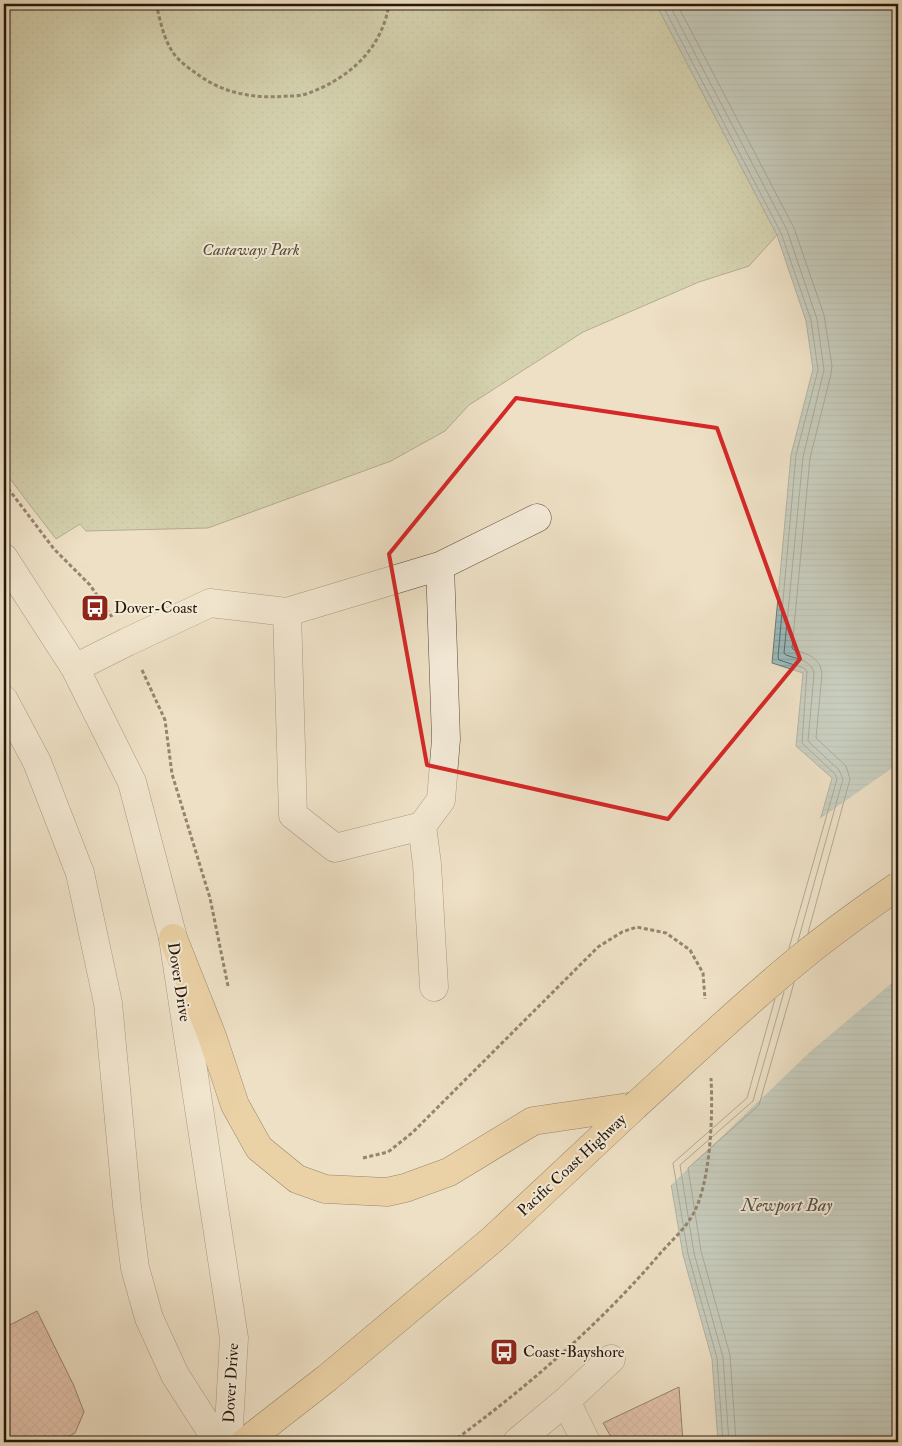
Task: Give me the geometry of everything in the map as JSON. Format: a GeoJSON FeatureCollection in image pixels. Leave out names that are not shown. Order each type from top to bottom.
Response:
{"type":"FeatureCollection","features":[{"type":"Feature","properties":{"kind":"highway","name":"Pacific Coast Highway"},"geometry":{"type":"LineString","coordinates":[[245,1442],[327,1378],[493,1239],[634,1106],[750,1001],[803,956],[898,886]]}},
{"type":"Feature","properties":{"kind":"highway"},"geometry":{"type":"LineString","coordinates":[[173,938],[212,1036],[235,1104],[259,1148],[297,1179],[325,1189],[387,1192],[449,1172],[533,1121],[634,1106]]}},
{"type":"Feature","properties":{"kind":"street"},"geometry":{"type":"LineString","coordinates":[[76,668],[210,603],[287,612],[440,566],[538,518]]}},
{"type":"Feature","properties":{"kind":"street","name":"Dover Drive"},"geometry":{"type":"LineString","coordinates":[[4,558],[76,668],[132,782],[173,938],[234,1338],[228,1442]]}},
{"type":"Feature","properties":{"kind":"street"},"geometry":{"type":"LineString","coordinates":[[287,612],[293,815],[335,848],[422,826],[441,800],[446,739],[440,566]]}},
{"type":"Feature","properties":{"kind":"street","name":"Dover Drive"},"geometry":{"type":"LineString","coordinates":[[4,700],[37,762],[80,873],[108,1002],[127,1206],[136,1268],[149,1318],[175,1375],[218,1442]]}},
{"type":"Feature","properties":{"kind":"street"},"geometry":{"type":"LineString","coordinates":[[422,826],[428,864],[434,987]]}},
{"type":"Feature","properties":{"kind":"street"},"geometry":{"type":"LineString","coordinates":[[517,1442],[566,1401],[611,1359]]}},
{"type":"Feature","properties":{"kind":"street"},"geometry":{"type":"LineString","coordinates":[[566,1401],[586,1442]]}},
{"type":"Feature","properties":{"kind":"path"},"geometry":{"type":"LineString","coordinates":[[156,4],[163,31],[172,51],[187,66],[212,84],[239,94],[268,98],[305,94],[337,79],[358,64],[375,45],[387,18],[389,4]]}},
{"type":"Feature","properties":{"kind":"path"},"geometry":{"type":"LineString","coordinates":[[4,484],[54,549],[90,586],[123,632],[165,720],[172,774],[210,898],[230,994]]}},
{"type":"Feature","properties":{"kind":"path"},"geometry":{"type":"LineString","coordinates":[[356,1160],[388,1152],[412,1133],[598,947],[622,932],[637,927],[666,932],[690,950],[703,973],[705,1002]]}},
{"type":"Feature","properties":{"kind":"path"},"geometry":{"type":"LineString","coordinates":[[452,1442],[486,1418],[576,1340],[638,1279],[692,1216],[705,1181],[713,1109],[711,1076]]}},
{"type":"Feature","properties":{"kind":"highlighted area"},"geometry":{"type":"Polygon","coordinates":[[[516,398],[717,428],[800,659],[668,819],[427,765],[389,554],[516,398]]]}},
{"type":"Feature","properties":{"kind":"green space","name":"Castaways Park"},"geometry":{"type":"Polygon","coordinates":[[[4,4],[656,4],[777,235],[749,266],[699,282],[583,332],[469,405],[445,431],[391,461],[208,528],[86,531],[80,524],[56,539],[4,471],[4,4]]]}},
{"type":"Feature","properties":{"kind":"water","name":"Newport Bay"},"geometry":{"type":"Polygon","coordinates":[[[656,4],[898,4],[898,1442],[718,1442],[712,1359],[683,1255],[667,1160],[743,1095],[832,778],[796,746],[803,673],[772,663],[791,455],[813,369],[806,321],[777,235],[656,4]]]}},
{"type":"Feature","properties":{"kind":"pier"},"geometry":{"type":"Polygon","coordinates":[[[898,764],[898,978],[811,1051],[669,1187],[665,1159],[741,1094],[818,820],[898,764]]]}},
{"type":"Feature","properties":{"kind":"building"},"geometry":{"type":"Polygon","coordinates":[[[37,1311],[74,1386],[84,1412],[75,1433],[57,1442],[4,1442],[4,1328],[37,1311]]]}},
{"type":"Feature","properties":{"kind":"building"},"geometry":{"type":"Polygon","coordinates":[[[679,1387],[683,1442],[614,1442],[603,1423],[679,1387]]]}},
{"type":"Feature","properties":{"kind":"place","name":"Dover-Coast"},"geometry":{"type":"Point","coordinates":[95,608]}},
{"type":"Feature","properties":{"kind":"place","name":"Coast-Bayshore"},"geometry":{"type":"Point","coordinates":[504,1352]}}]}
